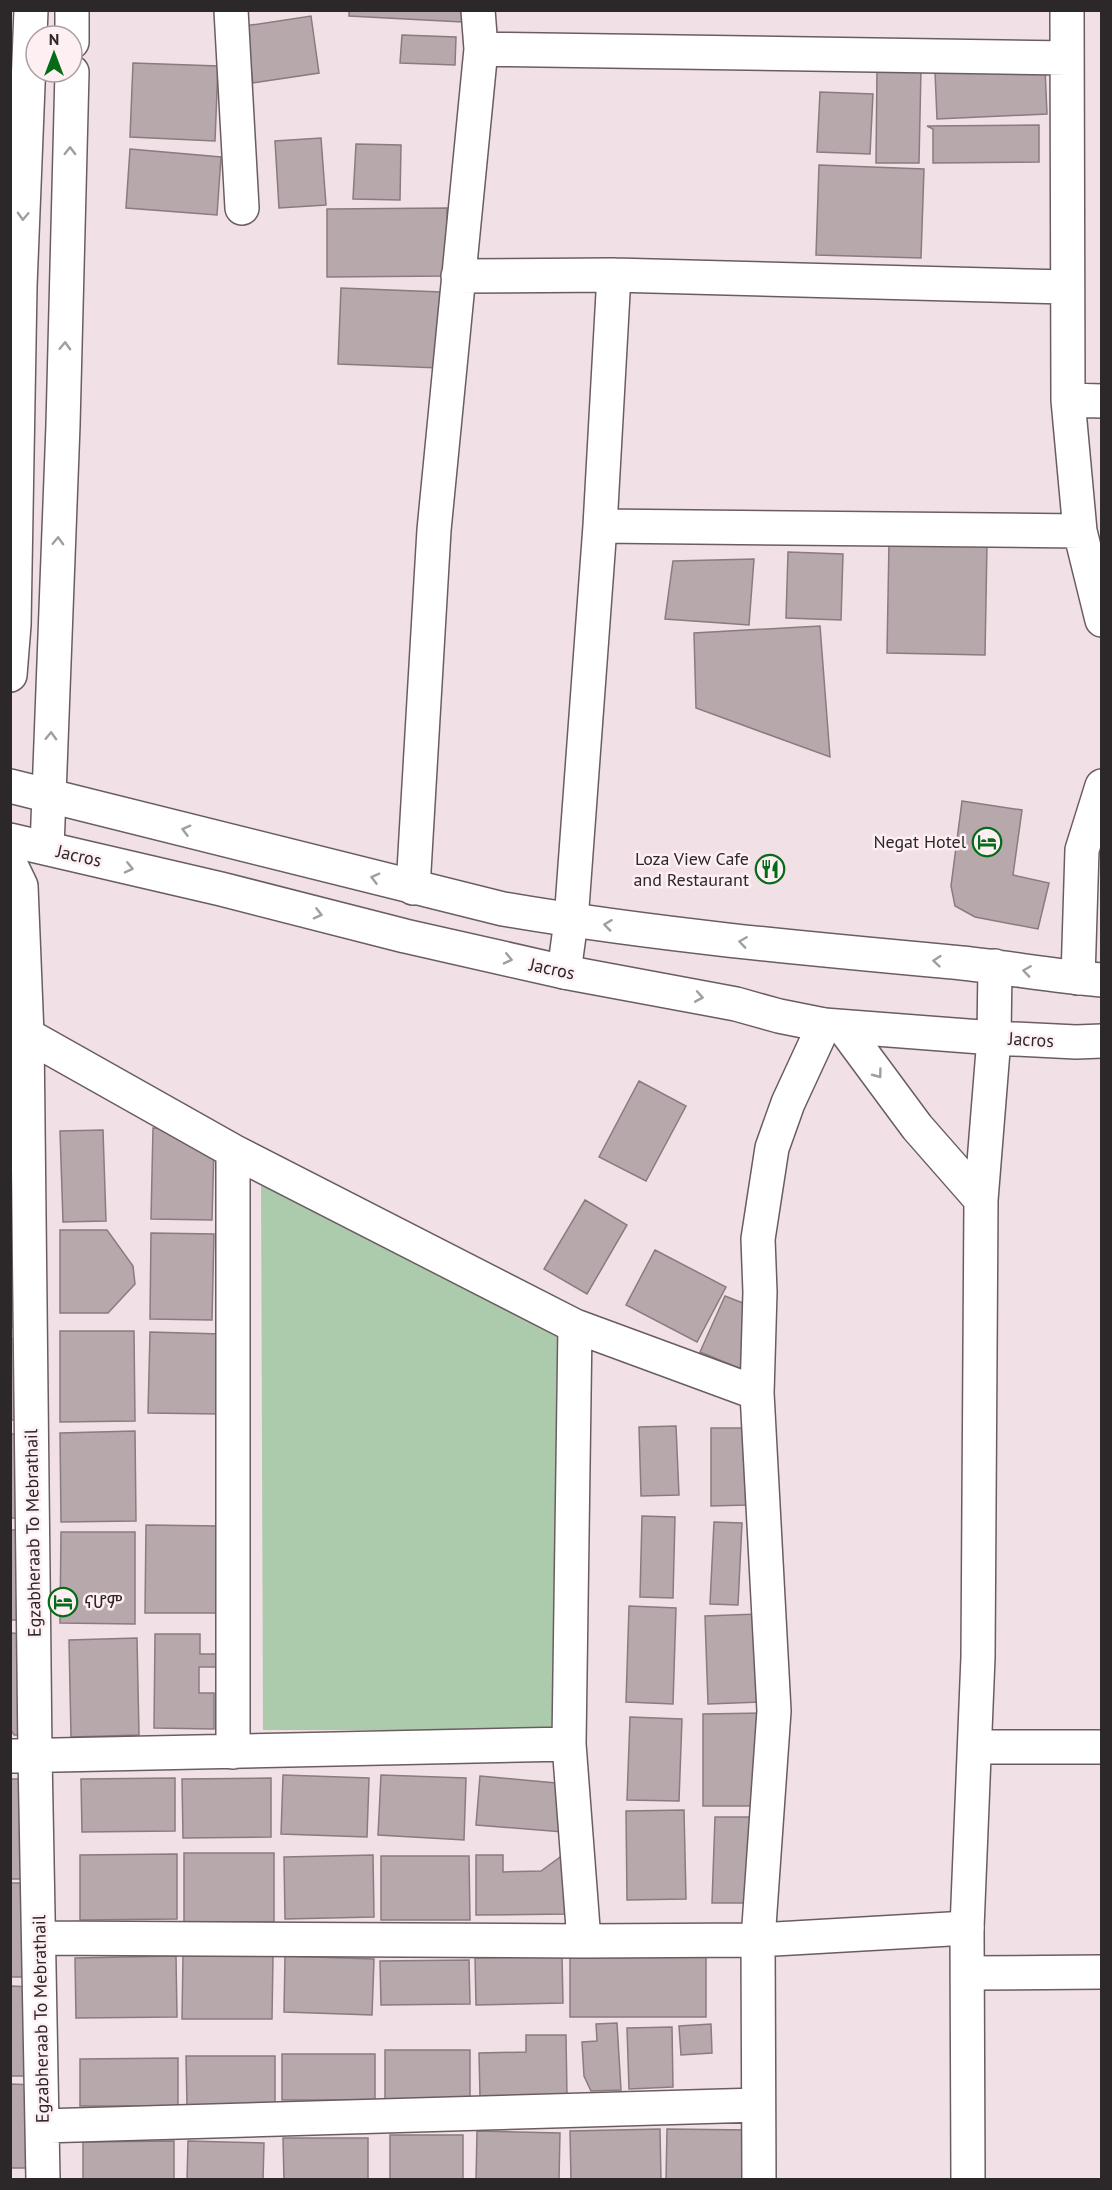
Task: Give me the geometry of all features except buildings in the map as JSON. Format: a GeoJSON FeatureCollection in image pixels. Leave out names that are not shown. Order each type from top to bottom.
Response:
{"type":"FeatureCollection","features":[{"type":"Feature","properties":{"kind":"street"},"geometry":{"type":"LineString","coordinates":[[10,675],[14,625],[20,286],[20,70],[31,10]]}},
{"type":"Feature","properties":{"kind":"street"},"geometry":{"type":"LineString","coordinates":[[231,10],[242,208]]}},
{"type":"Feature","properties":{"kind":"street"},"geometry":{"type":"LineString","coordinates":[[413,888],[434,530],[481,49],[478,10]]}},
{"type":"Feature","properties":{"kind":"street"},"geometry":{"type":"LineString","coordinates":[[1067,10],[1068,400],[1080,531],[1101,620]]}},
{"type":"Feature","properties":{"kind":"street"},"geometry":{"type":"LineString","coordinates":[[481,49],[1067,58]]}},
{"type":"Feature","properties":{"kind":"street"},"geometry":{"type":"LineString","coordinates":[[47,848],[72,84]]}},
{"type":"Feature","properties":{"kind":"street"},"geometry":{"type":"LineString","coordinates":[[458,276],[614,274],[1066,287]]}},
{"type":"Feature","properties":{"kind":"street"},"geometry":{"type":"LineString","coordinates":[[564,972],[571,921],[600,526],[614,274]]}},
{"type":"Feature","properties":{"kind":"street"},"geometry":{"type":"LineString","coordinates":[[1068,400],[1101,401]]}},
{"type":"Feature","properties":{"kind":"street"},"geometry":{"type":"LineString","coordinates":[[600,526],[1080,531]]}},
{"type":"Feature","properties":{"kind":"street"},"geometry":{"type":"LineString","coordinates":[[10,786],[50,794],[503,909],[571,921],[749,943],[995,966],[1089,979],[1082,850],[1101,786]]}},
{"type":"Feature","properties":{"kind":"street","name":"Jacros"},"geometry":{"type":"LineString","coordinates":[[10,840],[221,889],[405,936],[564,972],[736,1004],[779,1016],[833,1026],[994,1038],[1101,1041]]}},
{"type":"Feature","properties":{"kind":"street","name":"Egzabheraab To Mebrathail"},"geometry":{"type":"LineString","coordinates":[[43,2180],[40,1938],[23,1756],[27,1035],[16,874],[47,848]]}},
{"type":"Feature","properties":{"kind":"street"},"geometry":{"type":"LineString","coordinates":[[968,2180],[967,1928],[975,1748],[981,1481],[981,1200],[994,1038],[995,966]]}},
{"type":"Feature","properties":{"kind":"street"},"geometry":{"type":"LineString","coordinates":[[759,2180],[758,1940],[774,1711],[757,1393],[760,1292],[758,1239],[772,1148],[788,1102],[833,1026],[981,1200]]}},
{"type":"Feature","properties":{"kind":"street"},"geometry":{"type":"LineString","coordinates":[[27,1035],[233,1151],[575,1326],[757,1393]]}},
{"type":"Feature","properties":{"kind":"street"},"geometry":{"type":"LineString","coordinates":[[233,1151],[233,1752]]}},
{"type":"Feature","properties":{"kind":"street"},"geometry":{"type":"LineString","coordinates":[[575,1326],[569,1744],[584,1941]]}},
{"type":"Feature","properties":{"kind":"street"},"geometry":{"type":"LineString","coordinates":[[23,1756],[569,1744]]}},
{"type":"Feature","properties":{"kind":"street"},"geometry":{"type":"LineString","coordinates":[[975,1748],[1101,1747]]}},
{"type":"Feature","properties":{"kind":"street"},"geometry":{"type":"LineString","coordinates":[[40,1938],[758,1940],[967,1928]]}},
{"type":"Feature","properties":{"kind":"street"},"geometry":{"type":"LineString","coordinates":[[968,1973],[1101,1972]]}},
{"type":"Feature","properties":{"kind":"street"},"geometry":{"type":"LineString","coordinates":[[42,2126],[758,2104]]}},
{"type":"Feature","properties":{"kind":"green space"},"geometry":{"type":"Polygon","coordinates":[[[261,1177],[560,1321],[560,1730],[263,1730],[261,1177]]]}},
{"type":"Feature","properties":{"kind":"place","name":"Negat Hotel"},"geometry":{"type":"Point","coordinates":[987,842]}},
{"type":"Feature","properties":{"kind":"place","name":"Loza View Cafe and Restaurant"},"geometry":{"type":"Point","coordinates":[770,869]}},
{"type":"Feature","properties":{"kind":"place","name":"ናሆም"},"geometry":{"type":"Point","coordinates":[63,1602]}}]}
